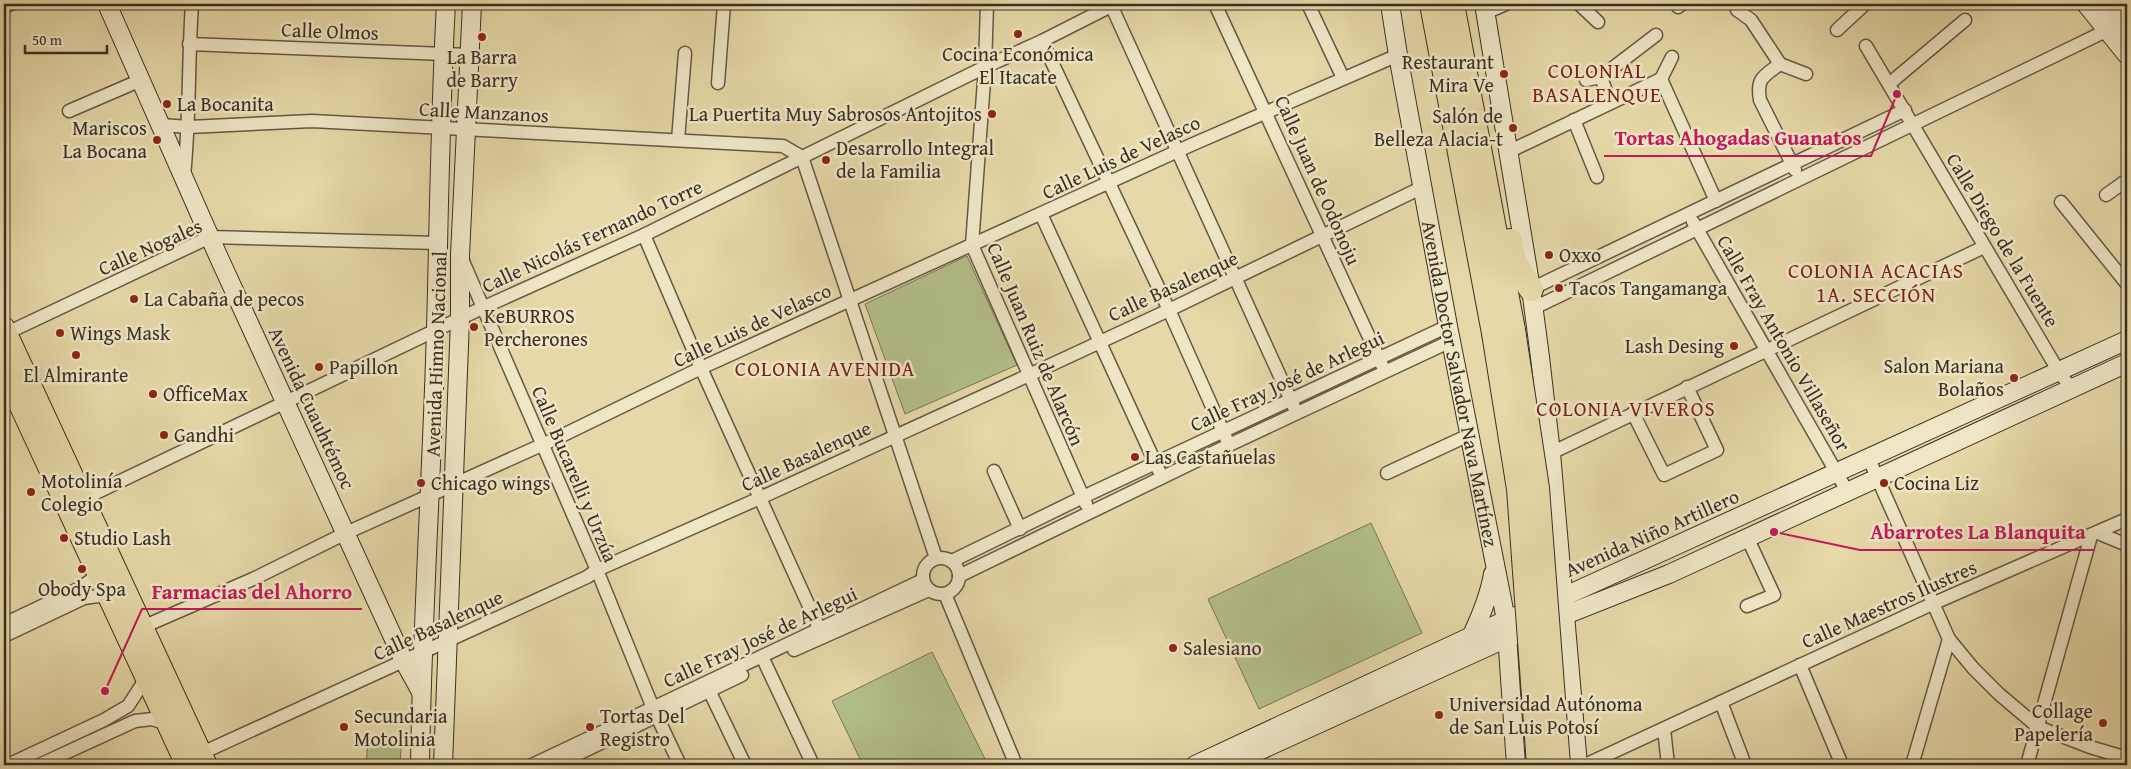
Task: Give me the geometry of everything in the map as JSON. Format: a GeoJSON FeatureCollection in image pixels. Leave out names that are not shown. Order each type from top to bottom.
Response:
{"type":"FeatureCollection","features":[{"type":"Feature","properties":{"kind":"highway"},"geometry":{"type":"LineString","coordinates":[[1420,4],[1451,108]]}},
{"type":"Feature","properties":{"kind":"highway","name":"Avenida Doctor Salvador Nava Martínez"},"geometry":{"type":"LineString","coordinates":[[1432,4],[1451,108],[1537,488],[1558,765]]}},
{"type":"Feature","properties":{"kind":"highway","name":"Avenida Doctor Salvador Nava Martínez"},"geometry":{"type":"LineString","coordinates":[[1452,4],[1503,331],[1519,489],[1539,765]]}},
{"type":"Feature","properties":{"kind":"highway"},"geometry":{"type":"LineString","coordinates":[[1458,4],[1475,60],[1514,262],[1533,298]]}},
{"type":"Feature","properties":{"kind":"main road","name":"Avenida Cuauhtémoc"},"geometry":{"type":"LineString","coordinates":[[107,4],[210,237],[404,661],[421,692]]}},
{"type":"Feature","properties":{"kind":"main road","name":"Avenida Himno Nacional"},"geometry":{"type":"LineString","coordinates":[[420,765],[421,692],[436,330],[440,129],[446,4]]}},
{"type":"Feature","properties":{"kind":"main road","name":"Avenida Himno Nacional"},"geometry":{"type":"LineString","coordinates":[[443,765],[460,319],[460,255],[472,4]]}},
{"type":"Feature","properties":{"kind":"main road","name":"Avenida Doctor Salvador Nava Martínez"},"geometry":{"type":"LineString","coordinates":[[1390,4],[1469,436],[1506,620],[1516,765]]}},
{"type":"Feature","properties":{"kind":"main road"},"geometry":{"type":"LineString","coordinates":[[2086,4],[2119,27]]}},
{"type":"Feature","properties":{"kind":"main road"},"geometry":{"type":"LineString","coordinates":[[2106,4],[2119,27],[2127,55]]}},
{"type":"Feature","properties":{"kind":"main road"},"geometry":{"type":"LineString","coordinates":[[1485,8],[1533,298],[1551,453],[1578,765]]}},
{"type":"Feature","properties":{"kind":"main road"},"geometry":{"type":"LineString","coordinates":[[5,330],[83,499],[118,595],[134,631],[198,761]]}},
{"type":"Feature","properties":{"kind":"main road","name":"Avenida Niño Artillero"},"geometry":{"type":"LineString","coordinates":[[1195,765],[1244,750],[1474,644],[1506,620],[1562,597],[1869,459],[2127,340]]}},
{"type":"Feature","properties":{"kind":"main road","name":"Avenida Niño Artillero"},"geometry":{"type":"LineString","coordinates":[[1474,644],[1507,638],[1669,574],[2127,363]]}},
{"type":"Feature","properties":{"kind":"main road"},"geometry":{"type":"LineString","coordinates":[[6,385],[96,571],[118,595]]}},
{"type":"Feature","properties":{"kind":"main road"},"geometry":{"type":"LineString","coordinates":[[1510,671],[1474,644],[1490,593],[1495,567],[1513,578],[1535,577],[1552,568],[1560,556]]}},
{"type":"Feature","properties":{"kind":"main road"},"geometry":{"type":"LineString","coordinates":[[134,631],[144,675],[167,724],[198,761]]}},
{"type":"Feature","properties":{"kind":"main road"},"geometry":{"type":"LineString","coordinates":[[1511,694],[1523,677],[1537,668],[1555,667],[1569,670]]}},
{"type":"Feature","properties":{"kind":"main road","name":"Avenida Niño Artillero"},"geometry":{"type":"LineString","coordinates":[[1228,765],[1244,750]]}},
{"type":"Feature","properties":{"kind":"street"},"geometry":{"type":"LineString","coordinates":[[4,7],[10,4]]}},
{"type":"Feature","properties":{"kind":"street"},"geometry":{"type":"LineString","coordinates":[[184,176],[189,127],[189,44],[192,4]]}},
{"type":"Feature","properties":{"kind":"street"},"geometry":{"type":"LineString","coordinates":[[718,83],[724,4]]}},
{"type":"Feature","properties":{"kind":"street","name":"Calle Juan Ruiz de Alarcón"},"geometry":{"type":"LineString","coordinates":[[987,4],[985,67],[972,245],[1089,512]]}},
{"type":"Feature","properties":{"kind":"street"},"geometry":{"type":"LineString","coordinates":[[1110,4],[1297,412]]}},
{"type":"Feature","properties":{"kind":"street","name":"Calle Nicolás Fernando Torre"},"geometry":{"type":"LineString","coordinates":[[83,499],[482,308],[644,235],[985,67],[1042,41],[1110,4]]}},
{"type":"Feature","properties":{"kind":"street","name":"Calle Juan de Odonoju"},"geometry":{"type":"LineString","coordinates":[[1215,4],[1385,372]]}},
{"type":"Feature","properties":{"kind":"street"},"geometry":{"type":"LineString","coordinates":[[1308,4],[1343,78]]}},
{"type":"Feature","properties":{"kind":"street"},"geometry":{"type":"LineString","coordinates":[[1485,8],[1506,4]]}},
{"type":"Feature","properties":{"kind":"street"},"geometry":{"type":"LineString","coordinates":[[1579,4],[1598,22]]}},
{"type":"Feature","properties":{"kind":"street"},"geometry":{"type":"LineString","coordinates":[[1837,30],[1866,4]]}},
{"type":"Feature","properties":{"kind":"street"},"geometry":{"type":"LineString","coordinates":[[1737,10],[1751,20],[1780,64],[1806,74]]}},
{"type":"Feature","properties":{"kind":"street"},"geometry":{"type":"LineString","coordinates":[[1889,84],[1965,20]]}},
{"type":"Feature","properties":{"kind":"street"},"geometry":{"type":"LineString","coordinates":[[1533,298],[1697,229],[2119,27]]}},
{"type":"Feature","properties":{"kind":"street"},"geometry":{"type":"LineString","coordinates":[[1586,80],[1601,77],[1656,35]]}},
{"type":"Feature","properties":{"kind":"street"},"geometry":{"type":"LineString","coordinates":[[1042,41],[1169,310],[1229,445]]}},
{"type":"Feature","properties":{"kind":"street","name":"Calle Olmos"},"geometry":{"type":"LineString","coordinates":[[189,44],[470,55]]}},
{"type":"Feature","properties":{"kind":"street","name":"Calle Diego de la Fuente"},"geometry":{"type":"LineString","coordinates":[[1866,46],[1984,247],[2059,372],[2071,388]]}},
{"type":"Feature","properties":{"kind":"street"},"geometry":{"type":"LineString","coordinates":[[678,140],[685,53]]}},
{"type":"Feature","properties":{"kind":"street","name":"Calle Luis de Velasco"},"geometry":{"type":"LineString","coordinates":[[134,631],[253,579],[346,533],[542,444],[701,368],[1177,151],[1398,55]]}},
{"type":"Feature","properties":{"kind":"street"},"geometry":{"type":"LineString","coordinates":[[1508,152],[1661,79],[1672,57]]}},
{"type":"Feature","properties":{"kind":"street"},"geometry":{"type":"LineString","coordinates":[[1780,64],[1761,79],[1758,88],[1760,100],[1800,180]]}},
{"type":"Feature","properties":{"kind":"street"},"geometry":{"type":"LineString","coordinates":[[1601,77],[1610,103]]}},
{"type":"Feature","properties":{"kind":"street"},"geometry":{"type":"LineString","coordinates":[[1661,79],[1716,201]]}},
{"type":"Feature","properties":{"kind":"street"},"geometry":{"type":"LineString","coordinates":[[69,111],[141,80]]}},
{"type":"Feature","properties":{"kind":"street"},"geometry":{"type":"LineString","coordinates":[[1533,298],[1688,214],[1905,110]]}},
{"type":"Feature","properties":{"kind":"street"},"geometry":{"type":"LineString","coordinates":[[1574,120],[1597,177]]}},
{"type":"Feature","properties":{"kind":"street","name":"Calle Manzanos"},"geometry":{"type":"LineString","coordinates":[[161,125],[189,127],[312,121],[783,146],[802,157]]}},
{"type":"Feature","properties":{"kind":"street"},"geometry":{"type":"LineString","coordinates":[[802,157],[936,558]]}},
{"type":"Feature","properties":{"kind":"street"},"geometry":{"type":"LineString","coordinates":[[2106,195],[2127,180]]}},
{"type":"Feature","properties":{"kind":"street","name":"Calle Basalenque"},"geometry":{"type":"LineString","coordinates":[[198,761],[448,640],[587,577],[597,570],[1029,375],[1169,310],[1423,187]]}},
{"type":"Feature","properties":{"kind":"street"},"geometry":{"type":"LineString","coordinates":[[2061,202],[2127,284]]}},
{"type":"Feature","properties":{"kind":"street"},"geometry":{"type":"LineString","coordinates":[[1041,214],[1098,342],[1162,478]]}},
{"type":"Feature","properties":{"kind":"street","name":"Calle Fray Antonio Villaseñor"},"geometry":{"type":"LineString","coordinates":[[1688,214],[1847,491]]}},
{"type":"Feature","properties":{"kind":"street"},"geometry":{"type":"LineString","coordinates":[[644,235],[701,368],[822,633]]}},
{"type":"Feature","properties":{"kind":"street","name":"Calle Nogales"},"geometry":{"type":"LineString","coordinates":[[5,330],[210,237],[438,243]]}},
{"type":"Feature","properties":{"kind":"street"},"geometry":{"type":"LineString","coordinates":[[1551,453],[1984,247]]}},
{"type":"Feature","properties":{"kind":"street","name":"Calle Bucarelli y Urzúa"},"geometry":{"type":"LineString","coordinates":[[460,255],[680,765]]}},
{"type":"Feature","properties":{"kind":"street","name":"Calle Fray José de Arlegui"},"geometry":{"type":"LineString","coordinates":[[952,561],[1083,497],[1379,358],[1450,334]]}},
{"type":"Feature","properties":{"kind":"street","name":"Calle Fray José de Arlegui"},"geometry":{"type":"LineString","coordinates":[[959,576],[1297,412],[1385,372],[1450,334]]}},
{"type":"Feature","properties":{"kind":"street"},"geometry":{"type":"LineString","coordinates":[[1633,413],[1664,475],[1716,450],[1687,387]]}},
{"type":"Feature","properties":{"kind":"street"},"geometry":{"type":"LineString","coordinates":[[1387,473],[1469,436]]}},
{"type":"Feature","properties":{"kind":"street"},"geometry":{"type":"LineString","coordinates":[[1869,459],[1948,639],[1973,668],[1999,694],[2038,726],[2090,747],[2127,758]]}},
{"type":"Feature","properties":{"kind":"street"},"geometry":{"type":"LineString","coordinates":[[994,471],[1020,529]]}},
{"type":"Feature","properties":{"kind":"street","name":"Calle Maestros Ilustres"},"geometry":{"type":"LineString","coordinates":[[1584,765],[1932,604],[2127,519]]}},
{"type":"Feature","properties":{"kind":"street"},"geometry":{"type":"LineString","coordinates":[[2027,765],[2094,534],[2127,545]]}},
{"type":"Feature","properties":{"kind":"street"},"geometry":{"type":"LineString","coordinates":[[1747,537],[1774,595],[1747,606]]}},
{"type":"Feature","properties":{"kind":"street"},"geometry":{"type":"LineString","coordinates":[[941,557],[952,561],[958,570],[959,576],[955,587],[945,594],[934,593],[926,585],[924,569],[926,564],[941,557]]}},
{"type":"Feature","properties":{"kind":"street"},"geometry":{"type":"LineString","coordinates":[[4,624],[80,588],[90,580],[96,571]]}},
{"type":"Feature","properties":{"kind":"street","name":"Calle Fray José de Arlegui"},"geometry":{"type":"LineString","coordinates":[[532,765],[562,758],[926,585]]}},
{"type":"Feature","properties":{"kind":"street"},"geometry":{"type":"LineString","coordinates":[[945,594],[1016,765]]}},
{"type":"Feature","properties":{"kind":"street"},"geometry":{"type":"LineString","coordinates":[[4,636],[84,598],[118,595]]}},
{"type":"Feature","properties":{"kind":"street","name":"Calle Fray José de Arlegui"},"geometry":{"type":"LineString","coordinates":[[708,688],[765,663],[822,633]]}},
{"type":"Feature","properties":{"kind":"street"},"geometry":{"type":"LineString","coordinates":[[1912,765],[1948,639]]}},
{"type":"Feature","properties":{"kind":"street"},"geometry":{"type":"LineString","coordinates":[[765,663],[813,765]]}},
{"type":"Feature","properties":{"kind":"street"},"geometry":{"type":"LineString","coordinates":[[1800,665],[1842,765]]}},
{"type":"Feature","properties":{"kind":"street"},"geometry":{"type":"LineString","coordinates":[[8,765],[104,720],[128,706],[141,686],[144,675]]}},
{"type":"Feature","properties":{"kind":"street"},"geometry":{"type":"LineString","coordinates":[[708,688],[745,765]]}},
{"type":"Feature","properties":{"kind":"street"},"geometry":{"type":"LineString","coordinates":[[1721,702],[1745,765]]}},
{"type":"Feature","properties":{"kind":"street"},"geometry":{"type":"LineString","coordinates":[[35,753],[39,765],[135,721],[152,719],[167,724]]}},
{"type":"Feature","properties":{"kind":"street"},"geometry":{"type":"LineString","coordinates":[[1664,729],[1668,765]]}},
{"type":"Feature","properties":{"kind":"green space"},"geometry":{"type":"Polygon","coordinates":[[[967,256],[1017,365],[905,414],[865,304],[967,256]]]}},
{"type":"Feature","properties":{"kind":"green space"},"geometry":{"type":"Polygon","coordinates":[[[1371,523],[1422,633],[1259,709],[1208,599],[1371,523]]]}},
{"type":"Feature","properties":{"kind":"green space"},"geometry":{"type":"Polygon","coordinates":[[[932,652],[988,765],[863,765],[832,701],[932,652]]]}},
{"type":"Feature","properties":{"kind":"green space"},"geometry":{"type":"Polygon","coordinates":[[[368,741],[399,742],[401,747],[400,765],[366,765],[368,741]]]}},
{"type":"Feature","properties":{"kind":"place","name":"Cocina Económica El Itacate"},"geometry":{"type":"Point","coordinates":[1018,34]}},
{"type":"Feature","properties":{"kind":"place","name":"La Barra de Barry"},"geometry":{"type":"Point","coordinates":[482,37]}},
{"type":"Feature","properties":{"kind":"place","name":"Restaurant Mira Ve"},"geometry":{"type":"Point","coordinates":[1504,74]}},
{"type":"Feature","properties":{"kind":"place","name":"Tortas Ahogadas Guanatos"},"geometry":{"type":"Point","coordinates":[1897,94]}},
{"type":"Feature","properties":{"kind":"place","name":"La Bocanita"},"geometry":{"type":"Point","coordinates":[167,104]}},
{"type":"Feature","properties":{"kind":"place","name":"La Puertita Muy Sabrosos Antojitos"},"geometry":{"type":"Point","coordinates":[992,114]}},
{"type":"Feature","properties":{"kind":"place","name":"Salón de Belleza Alacia-t"},"geometry":{"type":"Point","coordinates":[1513,128]}},
{"type":"Feature","properties":{"kind":"place","name":"Mariscos La Bocana"},"geometry":{"type":"Point","coordinates":[157,140]}},
{"type":"Feature","properties":{"kind":"place","name":"Desarrollo Integral de la Familia"},"geometry":{"type":"Point","coordinates":[826,160]}},
{"type":"Feature","properties":{"kind":"place","name":"Oxxo"},"geometry":{"type":"Point","coordinates":[1549,255]}},
{"type":"Feature","properties":{"kind":"place","name":"Tacos Tangamanga"},"geometry":{"type":"Point","coordinates":[1559,288]}},
{"type":"Feature","properties":{"kind":"place","name":"La Cabaña de pecos"},"geometry":{"type":"Point","coordinates":[134,299]}},
{"type":"Feature","properties":{"kind":"place","name":"KeBURROS Percherones"},"geometry":{"type":"Point","coordinates":[474,327]}},
{"type":"Feature","properties":{"kind":"place","name":"Wings Mask"},"geometry":{"type":"Point","coordinates":[60,333]}},
{"type":"Feature","properties":{"kind":"place","name":"Lash Desing"},"geometry":{"type":"Point","coordinates":[1734,346]}},
{"type":"Feature","properties":{"kind":"place","name":"El Almirante"},"geometry":{"type":"Point","coordinates":[76,355]}},
{"type":"Feature","properties":{"kind":"place","name":"Papillon"},"geometry":{"type":"Point","coordinates":[319,367]}},
{"type":"Feature","properties":{"kind":"place","name":"Salon Mariana Bolaños"},"geometry":{"type":"Point","coordinates":[2014,378]}},
{"type":"Feature","properties":{"kind":"place","name":"OfficeMax"},"geometry":{"type":"Point","coordinates":[153,394]}},
{"type":"Feature","properties":{"kind":"place","name":"Gandhi"},"geometry":{"type":"Point","coordinates":[164,435]}},
{"type":"Feature","properties":{"kind":"place","name":"Las Castañuelas"},"geometry":{"type":"Point","coordinates":[1135,457]}},
{"type":"Feature","properties":{"kind":"place","name":"Chicago wings"},"geometry":{"type":"Point","coordinates":[421,483]}},
{"type":"Feature","properties":{"kind":"place","name":"Cocina Liz"},"geometry":{"type":"Point","coordinates":[1884,483]}},
{"type":"Feature","properties":{"kind":"place","name":"Motolinía Colegio"},"geometry":{"type":"Point","coordinates":[31,492]}},
{"type":"Feature","properties":{"kind":"place","name":"Abarrotes La Blanquita"},"geometry":{"type":"Point","coordinates":[1774,532]}},
{"type":"Feature","properties":{"kind":"place","name":"Studio Lash"},"geometry":{"type":"Point","coordinates":[64,538]}},
{"type":"Feature","properties":{"kind":"place","name":"Obody Spa"},"geometry":{"type":"Point","coordinates":[82,569]}},
{"type":"Feature","properties":{"kind":"place","name":"Salesiano"},"geometry":{"type":"Point","coordinates":[1173,648]}},
{"type":"Feature","properties":{"kind":"place","name":"Farmacias del Ahorro"},"geometry":{"type":"Point","coordinates":[105,691]}},
{"type":"Feature","properties":{"kind":"place","name":"Universidad Autónoma de San Luis Potosí"},"geometry":{"type":"Point","coordinates":[1439,715]}},
{"type":"Feature","properties":{"kind":"place","name":"Collage Papelería"},"geometry":{"type":"Point","coordinates":[2103,723]}},
{"type":"Feature","properties":{"kind":"place","name":"Secundaria Motolinia"},"geometry":{"type":"Point","coordinates":[344,727]}},
{"type":"Feature","properties":{"kind":"place","name":"Tortas Del Registro"},"geometry":{"type":"Point","coordinates":[590,727]}},
{"type":"Feature","properties":{"kind":"district","name":"COLONIAL BASALENQUE"},"geometry":{"type":"Point","coordinates":[1597,83]}},
{"type":"Feature","properties":{"kind":"district","name":"COLONIA ACACIAS 1A. SECCIÓN"},"geometry":{"type":"Point","coordinates":[1876,283]}},
{"type":"Feature","properties":{"kind":"district","name":"COLONIA AVENIDA"},"geometry":{"type":"Point","coordinates":[825,369]}},
{"type":"Feature","properties":{"kind":"district","name":"COLONIA VIVEROS"},"geometry":{"type":"Point","coordinates":[1626,409]}}]}
